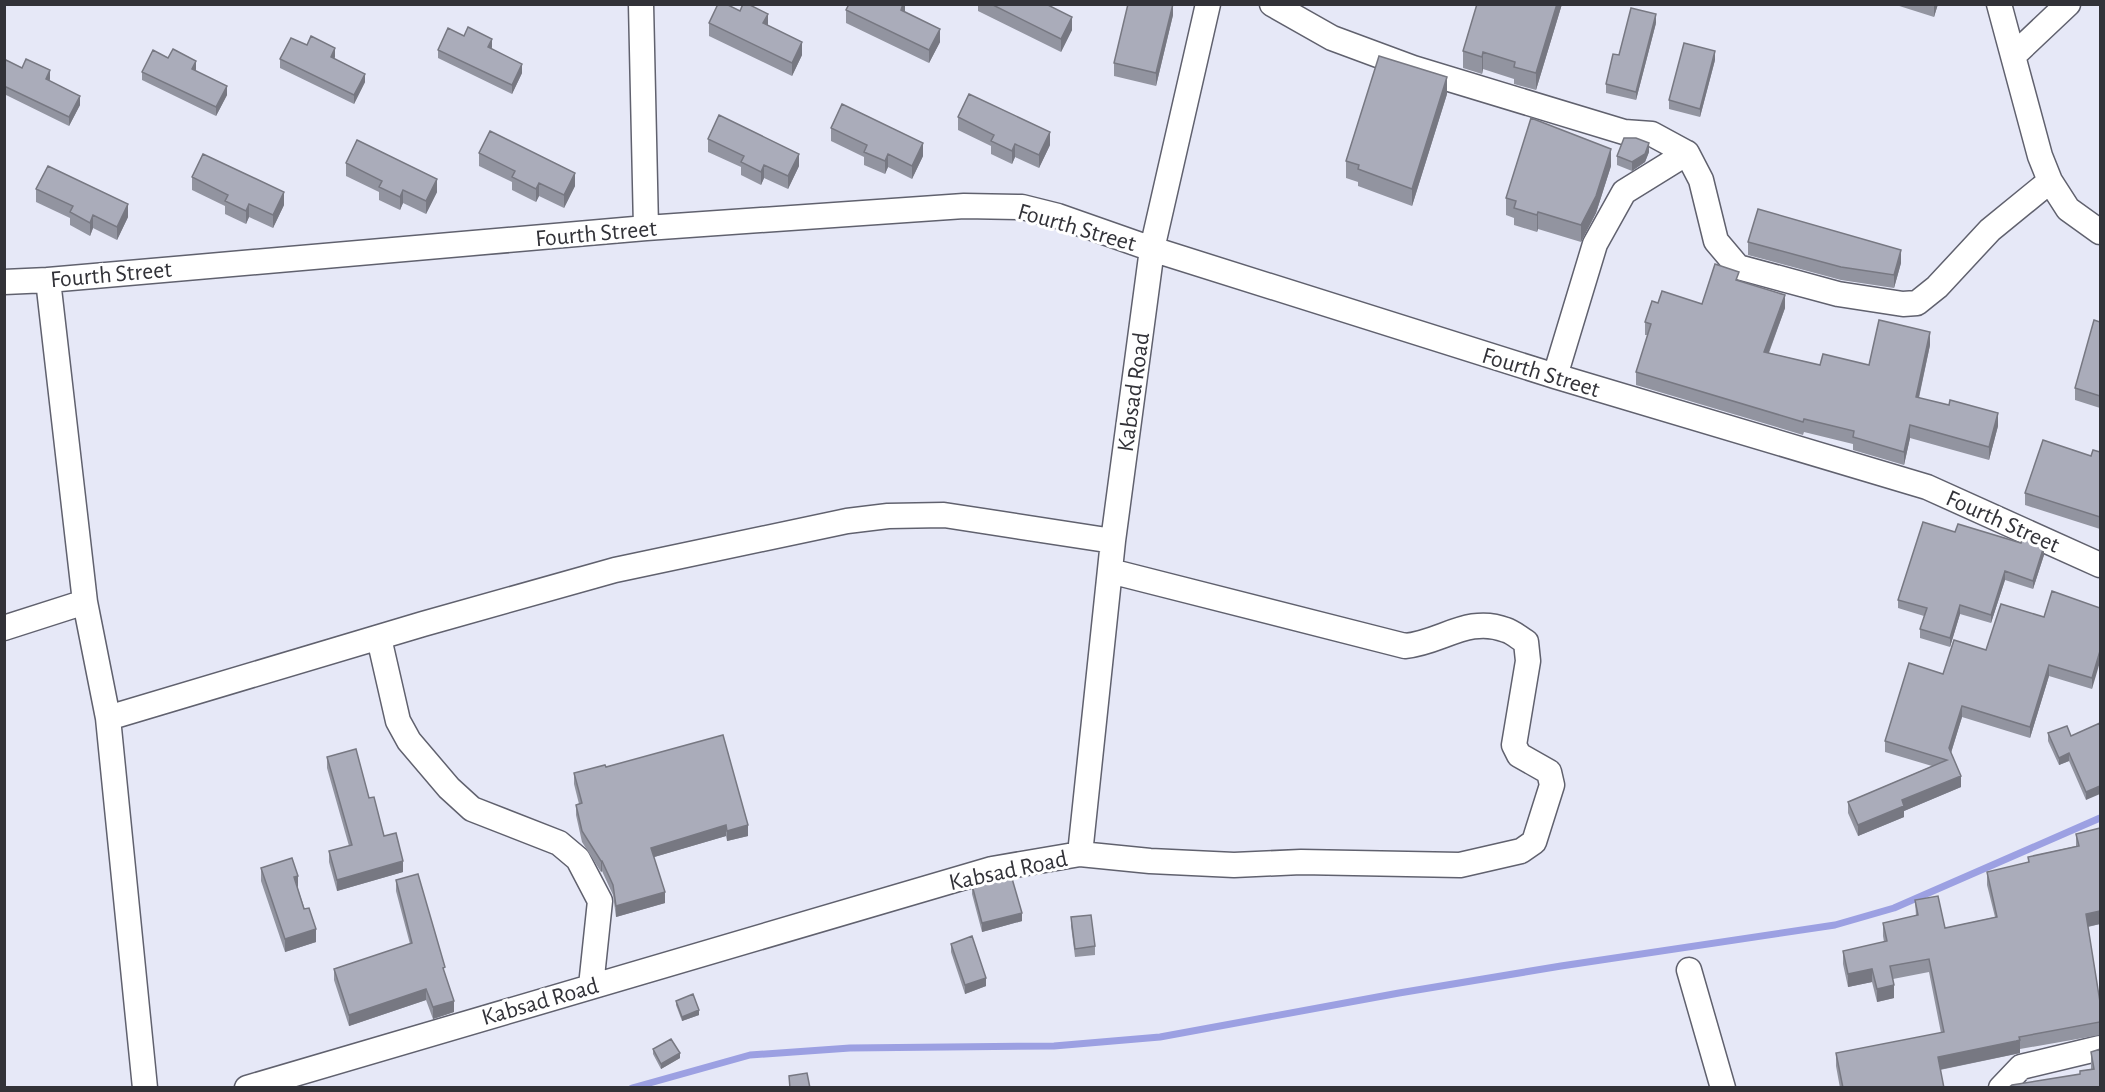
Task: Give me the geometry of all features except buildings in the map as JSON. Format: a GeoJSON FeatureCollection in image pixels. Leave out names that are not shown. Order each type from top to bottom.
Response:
{"type":"FeatureCollection","features":[{"type":"Feature","properties":{"kind":"street"},"geometry":{"type":"LineString","coordinates":[[641,4],[646,228]]}},
{"type":"Feature","properties":{"kind":"street","name":"Kabsad Road"},"geometry":{"type":"LineString","coordinates":[[247,1088],[992,869],[1080,854],[1113,541],[1152,249],[1208,4]]}},
{"type":"Feature","properties":{"kind":"street"},"geometry":{"type":"LineString","coordinates":[[1272,4],[1332,38],[1413,68],[1624,132],[1652,134],[1687,153],[1701,180],[1716,241],[1738,267],[1838,294],[1904,304],[1917,303],[1937,287],[1990,231],[2050,181]]}},
{"type":"Feature","properties":{"kind":"street"},"geometry":{"type":"LineString","coordinates":[[1999,4],[2040,156],[2050,181],[2068,209],[2100,232]]}},
{"type":"Feature","properties":{"kind":"street"},"geometry":{"type":"LineString","coordinates":[[2013,56],[2068,4]]}},
{"type":"Feature","properties":{"kind":"street"},"geometry":{"type":"LineString","coordinates":[[1555,376],[1595,244],[1624,192],[1687,153]]}},
{"type":"Feature","properties":{"kind":"street","name":"Fourth Street"},"geometry":{"type":"LineString","coordinates":[[4,282],[646,228],[964,206],[1022,207],[1058,216],[1152,249],[1555,376],[1927,487],[2100,565]]}},
{"type":"Feature","properties":{"kind":"street"},"geometry":{"type":"LineString","coordinates":[[48,280],[85,602],[108,718],[145,1088]]}},
{"type":"Feature","properties":{"kind":"street"},"geometry":{"type":"LineString","coordinates":[[108,718],[615,570],[847,521],[888,516],[944,515],[1113,541]]}},
{"type":"Feature","properties":{"kind":"street"},"geometry":{"type":"LineString","coordinates":[[1080,854],[1150,861],[1234,865],[1301,862],[1460,865],[1521,851],[1534,842],[1552,784],[1549,772],[1520,755],[1514,745],[1528,661],[1526,642],[1506,630],[1485,625],[1459,628],[1419,645],[1405,646],[1110,572]]}},
{"type":"Feature","properties":{"kind":"street"},"geometry":{"type":"LineString","coordinates":[[4,628],[85,602]]}},
{"type":"Feature","properties":{"kind":"street"},"geometry":{"type":"LineString","coordinates":[[379,638],[398,721],[409,741],[449,788],[471,809],[560,843],[578,859],[600,901],[591,986]]}},
{"type":"Feature","properties":{"kind":"street"},"geometry":{"type":"LineString","coordinates":[[1689,970],[1723,1088]]}},
{"type":"Feature","properties":{"kind":"street"},"geometry":{"type":"LineString","coordinates":[[2001,1088],[2021,1067],[2100,1048]]}},
{"type":"Feature","properties":{"kind":"waterway"},"geometry":{"type":"LineString","coordinates":[[632,1088],[750,1055],[850,1048],[1054,1046],[1160,1037],[1561,966],[1835,925],[1894,908],[2100,818]]}}]}
